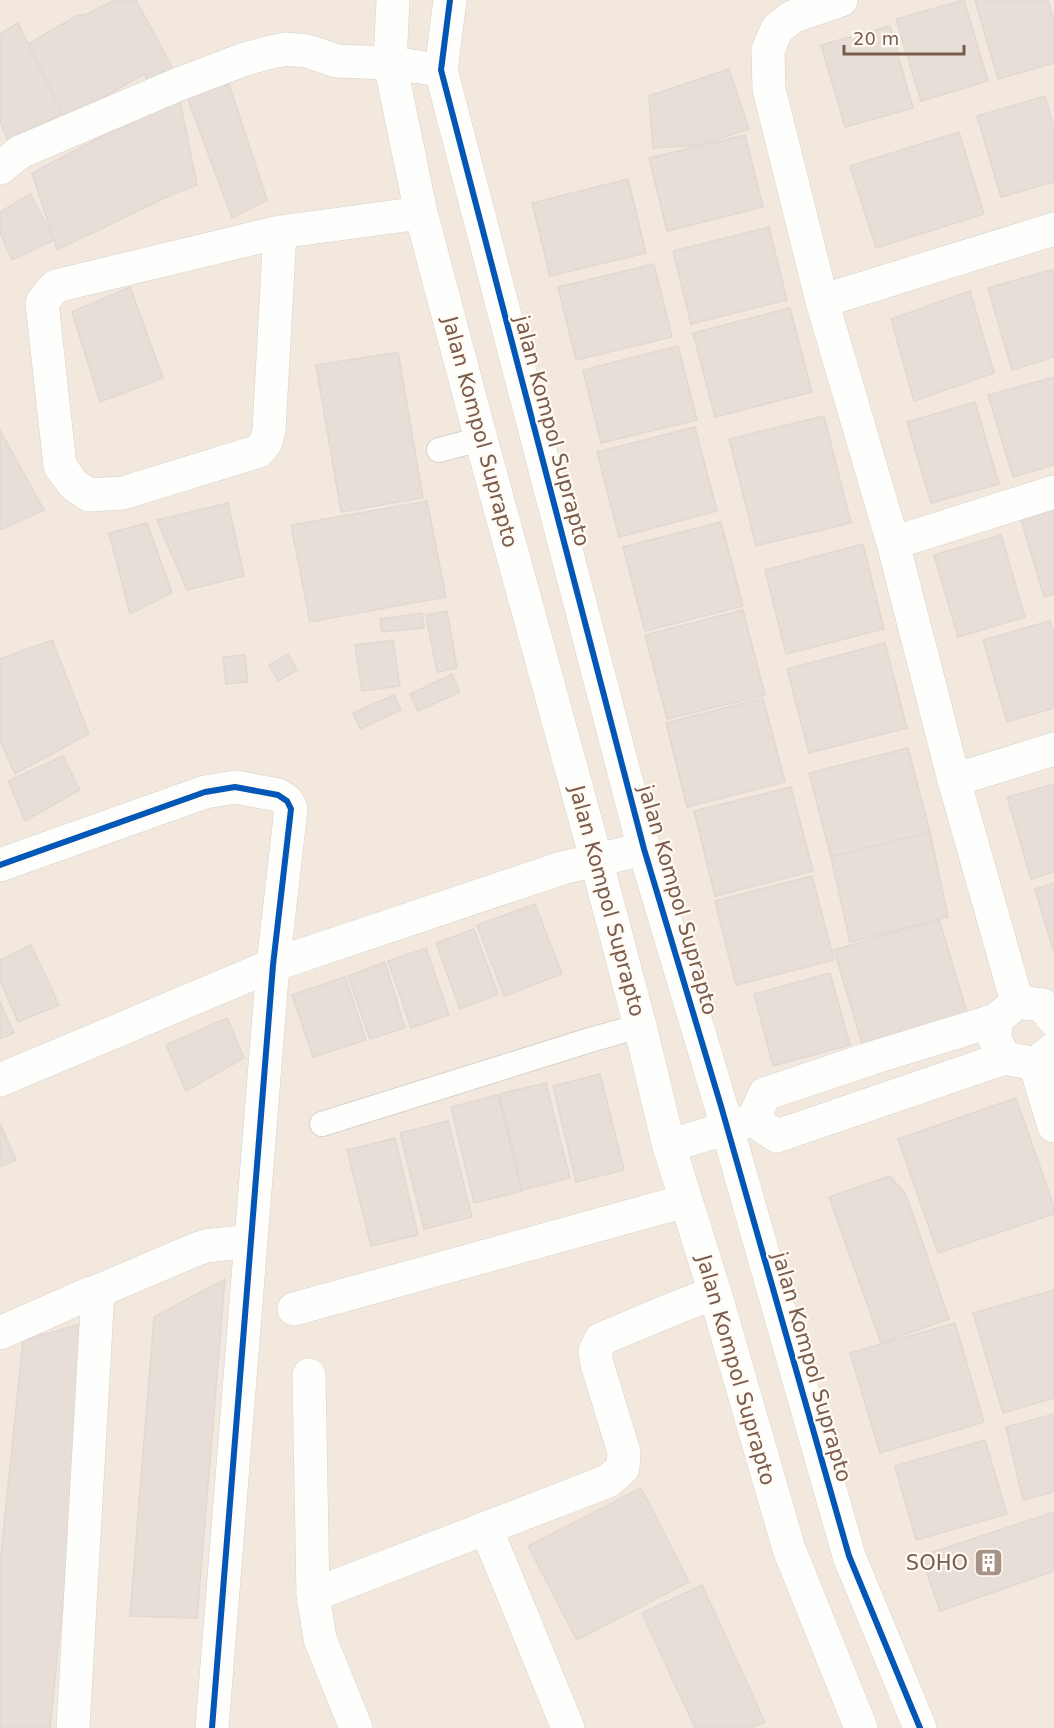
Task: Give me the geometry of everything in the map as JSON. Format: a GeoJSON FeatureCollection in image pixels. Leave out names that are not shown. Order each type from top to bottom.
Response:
{"type":"FeatureCollection","features":[{"type":"Feature","properties":{"kind":"street","name":"Jalan Kompol Suprapto"},"geometry":{"type":"LineString","coordinates":[[393,0],[390,63],[421,213],[596,859],[669,1146],[715,1293],[789,1549],[861,1728]]}},
{"type":"Feature","properties":{"kind":"street"},"geometry":{"type":"LineString","coordinates":[[0,168],[20,152],[179,84],[245,59],[271,52],[286,49],[307,51],[337,62],[390,63],[441,70],[450,0]]}},
{"type":"Feature","properties":{"kind":"street"},"geometry":{"type":"LineString","coordinates":[[841,0],[792,17],[777,29],[768,50],[769,89],[822,301],[893,543],[954,780],[1033,1010]]}},
{"type":"Feature","properties":{"kind":"street","name":"jalan Kompol Suprapto"},"geometry":{"type":"LineString","coordinates":[[441,70],[644,849],[740,1124],[849,1556],[920,1728]]}},
{"type":"Feature","properties":{"kind":"street"},"geometry":{"type":"LineString","coordinates":[[280,232],[269,430],[263,447],[259,451],[123,493],[89,495],[74,485],[60,465],[42,303],[56,286],[280,232],[421,213]]}},
{"type":"Feature","properties":{"kind":"street"},"geometry":{"type":"LineString","coordinates":[[822,301],[1054,229]]}},
{"type":"Feature","properties":{"kind":"street"},"geometry":{"type":"LineString","coordinates":[[893,543],[1054,492]]}},
{"type":"Feature","properties":{"kind":"street"},"geometry":{"type":"LineString","coordinates":[[954,780],[1054,749]]}},
{"type":"Feature","properties":{"kind":"street"},"geometry":{"type":"LineString","coordinates":[[0,865],[205,792],[235,787],[278,795],[287,801],[291,809],[273,965],[230,1243],[212,1728]]}},
{"type":"Feature","properties":{"kind":"street"},"geometry":{"type":"LineString","coordinates":[[0,1080],[273,965],[551,872],[596,859],[644,849]]}},
{"type":"Feature","properties":{"kind":"street"},"geometry":{"type":"LineString","coordinates":[[1033,1010],[995,1040],[1031,1057],[1054,1126]]}},
{"type":"Feature","properties":{"kind":"street"},"geometry":{"type":"LineString","coordinates":[[669,1146],[740,1124],[765,1094],[872,1058],[1033,1010]]}},
{"type":"Feature","properties":{"kind":"street"},"geometry":{"type":"LineString","coordinates":[[740,1124],[777,1136],[884,1100],[1031,1057]]}},
{"type":"Feature","properties":{"kind":"street"},"geometry":{"type":"LineString","coordinates":[[872,1058],[884,1100]]}},
{"type":"Feature","properties":{"kind":"street"},"geometry":{"type":"LineString","coordinates":[[294,1309],[685,1201]]}},
{"type":"Feature","properties":{"kind":"street"},"geometry":{"type":"LineString","coordinates":[[0,1333],[86,1294],[230,1243]]}},
{"type":"Feature","properties":{"kind":"street"},"geometry":{"type":"LineString","coordinates":[[73,1728],[98,1291]]}},
{"type":"Feature","properties":{"kind":"street"},"geometry":{"type":"LineString","coordinates":[[313,1595],[608,1481],[623,1468],[624,1452],[597,1364],[595,1351],[601,1339],[715,1293]]}},
{"type":"Feature","properties":{"kind":"street"},"geometry":{"type":"LineString","coordinates":[[309,1375],[313,1595],[321,1639],[356,1728]]}},
{"type":"Feature","properties":{"kind":"street"},"geometry":{"type":"LineString","coordinates":[[486,1528],[568,1728]]}},
{"type":"Feature","properties":{"kind":"lane"},"geometry":{"type":"LineString","coordinates":[[439,450],[481,439]]}},
{"type":"Feature","properties":{"kind":"lane"},"geometry":{"type":"LineString","coordinates":[[322,1124],[640,1026]]}},
{"type":"Feature","properties":{"kind":"shaded area"},"geometry":{"type":"Polygon","coordinates":[[[0,0],[1054,0],[1054,1728],[0,1728],[0,0]]]}},
{"type":"Feature","properties":{"kind":"building"},"geometry":{"type":"Polygon","coordinates":[[[114,0],[136,0],[173,69],[153,95],[145,74],[64,119],[28,44],[78,15],[85,15],[114,0]]]}},
{"type":"Feature","properties":{"kind":"building"},"geometry":{"type":"Polygon","coordinates":[[[964,0],[988,81],[921,101],[896,19],[964,0]]]}},
{"type":"Feature","properties":{"kind":"building"},"geometry":{"type":"Polygon","coordinates":[[[975,0],[1048,0],[1054,20],[1054,63],[998,79],[975,0]]]}},
{"type":"Feature","properties":{"kind":"building"},"geometry":{"type":"Polygon","coordinates":[[[18,23],[62,114],[8,141],[0,121],[0,34],[18,23]]]}},
{"type":"Feature","properties":{"kind":"building"},"geometry":{"type":"Polygon","coordinates":[[[890,26],[913,108],[845,127],[821,45],[890,26]]]}},
{"type":"Feature","properties":{"kind":"building"},"geometry":{"type":"Polygon","coordinates":[[[729,69],[749,129],[700,145],[653,148],[649,96],[729,69]]]}},
{"type":"Feature","properties":{"kind":"building"},"geometry":{"type":"Polygon","coordinates":[[[229,84],[267,200],[232,218],[186,94],[229,84]]]}},
{"type":"Feature","properties":{"kind":"building"},"geometry":{"type":"Polygon","coordinates":[[[179,96],[197,185],[175,193],[57,250],[32,173],[179,96]]]}},
{"type":"Feature","properties":{"kind":"building"},"geometry":{"type":"Polygon","coordinates":[[[1045,96],[1054,128],[1054,182],[1001,197],[977,116],[1045,96]]]}},
{"type":"Feature","properties":{"kind":"building"},"geometry":{"type":"Polygon","coordinates":[[[959,132],[984,214],[876,248],[850,166],[959,132]]]}},
{"type":"Feature","properties":{"kind":"building"},"geometry":{"type":"Polygon","coordinates":[[[745,135],[763,207],[667,231],[649,158],[745,135]]]}},
{"type":"Feature","properties":{"kind":"building"},"geometry":{"type":"Polygon","coordinates":[[[628,179],[646,253],[550,276],[532,203],[628,179]]]}},
{"type":"Feature","properties":{"kind":"building"},"geometry":{"type":"Polygon","coordinates":[[[30,194],[55,240],[12,260],[0,233],[0,212],[30,194]]]}},
{"type":"Feature","properties":{"kind":"building"},"geometry":{"type":"Polygon","coordinates":[[[769,227],[787,300],[691,324],[673,251],[769,227]]]}},
{"type":"Feature","properties":{"kind":"building"},"geometry":{"type":"Polygon","coordinates":[[[654,264],[672,337],[576,360],[558,287],[654,264]]]}},
{"type":"Feature","properties":{"kind":"building"},"geometry":{"type":"Polygon","coordinates":[[[1054,269],[1054,357],[1012,370],[988,288],[1054,269]]]}},
{"type":"Feature","properties":{"kind":"building"},"geometry":{"type":"Polygon","coordinates":[[[130,287],[163,378],[100,402],[72,312],[130,287]]]}},
{"type":"Feature","properties":{"kind":"building"},"geometry":{"type":"Polygon","coordinates":[[[970,291],[994,373],[914,401],[891,319],[970,291]]]}},
{"type":"Feature","properties":{"kind":"building"},"geometry":{"type":"Polygon","coordinates":[[[790,308],[812,392],[715,417],[693,333],[790,308]]]}},
{"type":"Feature","properties":{"kind":"building"},"geometry":{"type":"Polygon","coordinates":[[[678,346],[697,420],[601,443],[583,370],[678,346]]]}},
{"type":"Feature","properties":{"kind":"building"},"geometry":{"type":"Polygon","coordinates":[[[398,352],[423,498],[341,512],[316,365],[398,352]]]}},
{"type":"Feature","properties":{"kind":"building"},"geometry":{"type":"Polygon","coordinates":[[[1054,377],[1054,465],[1013,477],[988,395],[1054,377]]]}},
{"type":"Feature","properties":{"kind":"building"},"geometry":{"type":"Polygon","coordinates":[[[975,402],[999,484],[931,503],[907,422],[975,402]]]}},
{"type":"Feature","properties":{"kind":"building"},"geometry":{"type":"Polygon","coordinates":[[[824,416],[851,523],[756,546],[729,439],[824,416]]]}},
{"type":"Feature","properties":{"kind":"building"},"geometry":{"type":"Polygon","coordinates":[[[695,427],[717,511],[619,537],[597,452],[695,427]]]}},
{"type":"Feature","properties":{"kind":"building"},"geometry":{"type":"Polygon","coordinates":[[[0,430],[44,510],[0,530],[0,430]]]}},
{"type":"Feature","properties":{"kind":"building"},"geometry":{"type":"Polygon","coordinates":[[[427,501],[446,597],[310,622],[291,525],[427,501]]]}},
{"type":"Feature","properties":{"kind":"building"},"geometry":{"type":"Polygon","coordinates":[[[228,503],[244,576],[187,590],[157,520],[228,503]]]}},
{"type":"Feature","properties":{"kind":"building"},"geometry":{"type":"Polygon","coordinates":[[[1054,506],[1054,594],[1044,597],[1020,516],[1054,506]]]}},
{"type":"Feature","properties":{"kind":"building"},"geometry":{"type":"Polygon","coordinates":[[[721,522],[743,606],[645,631],[623,547],[721,522]]]}},
{"type":"Feature","properties":{"kind":"building"},"geometry":{"type":"Polygon","coordinates":[[[147,523],[172,593],[130,614],[109,533],[147,523]]]}},
{"type":"Feature","properties":{"kind":"building"},"geometry":{"type":"Polygon","coordinates":[[[1001,535],[1025,617],[958,637],[934,555],[1001,535]]]}},
{"type":"Feature","properties":{"kind":"building"},"geometry":{"type":"Polygon","coordinates":[[[863,544],[884,629],[786,654],[765,570],[863,544]]]}},
{"type":"Feature","properties":{"kind":"building"},"geometry":{"type":"Polygon","coordinates":[[[743,610],[765,695],[667,719],[645,635],[743,610]]]}},
{"type":"Feature","properties":{"kind":"building"},"geometry":{"type":"Polygon","coordinates":[[[447,611],[457,668],[437,672],[426,615],[447,611]]]}},
{"type":"Feature","properties":{"kind":"building"},"geometry":{"type":"Polygon","coordinates":[[[422,613],[424,628],[382,632],[380,619],[422,613]]]}},
{"type":"Feature","properties":{"kind":"building"},"geometry":{"type":"Polygon","coordinates":[[[1050,621],[1054,634],[1054,708],[1007,722],[983,640],[1050,621]]]}},
{"type":"Feature","properties":{"kind":"building"},"geometry":{"type":"Polygon","coordinates":[[[52,640],[89,734],[15,774],[0,740],[0,659],[52,640]]]}},
{"type":"Feature","properties":{"kind":"building"},"geometry":{"type":"Polygon","coordinates":[[[393,640],[400,686],[362,691],[355,645],[393,640]]]}},
{"type":"Feature","properties":{"kind":"building"},"geometry":{"type":"Polygon","coordinates":[[[885,643],[907,728],[809,753],[787,669],[885,643]]]}},
{"type":"Feature","properties":{"kind":"building"},"geometry":{"type":"Polygon","coordinates":[[[288,654],[297,670],[278,681],[269,665],[288,654]]]}},
{"type":"Feature","properties":{"kind":"building"},"geometry":{"type":"Polygon","coordinates":[[[245,655],[248,682],[226,684],[223,657],[245,655]]]}},
{"type":"Feature","properties":{"kind":"building"},"geometry":{"type":"Polygon","coordinates":[[[452,674],[460,692],[418,711],[410,694],[452,674]]]}},
{"type":"Feature","properties":{"kind":"building"},"geometry":{"type":"Polygon","coordinates":[[[394,695],[401,710],[360,729],[353,713],[394,695]]]}},
{"type":"Feature","properties":{"kind":"building"},"geometry":{"type":"Polygon","coordinates":[[[763,698],[785,782],[687,807],[666,723],[763,698]]]}},
{"type":"Feature","properties":{"kind":"building"},"geometry":{"type":"Polygon","coordinates":[[[908,748],[930,832],[831,857],[809,773],[908,748]]]}},
{"type":"Feature","properties":{"kind":"building"},"geometry":{"type":"Polygon","coordinates":[[[63,756],[80,790],[25,821],[8,781],[63,756]]]}},
{"type":"Feature","properties":{"kind":"building"},"geometry":{"type":"Polygon","coordinates":[[[1054,784],[1054,872],[1031,879],[1007,797],[1054,784]]]}},
{"type":"Feature","properties":{"kind":"building"},"geometry":{"type":"Polygon","coordinates":[[[791,787],[813,871],[715,896],[694,811],[791,787]]]}},
{"type":"Feature","properties":{"kind":"building"},"geometry":{"type":"Polygon","coordinates":[[[930,832],[948,917],[850,942],[831,857],[930,832]]]}},
{"type":"Feature","properties":{"kind":"building"},"geometry":{"type":"Polygon","coordinates":[[[812,876],[834,960],[736,985],[715,901],[812,876]]]}},
{"type":"Feature","properties":{"kind":"building"},"geometry":{"type":"Polygon","coordinates":[[[1054,883],[1054,953],[1035,889],[1054,883]]]}},
{"type":"Feature","properties":{"kind":"building"},"geometry":{"type":"Polygon","coordinates":[[[535,904],[562,974],[504,996],[477,925],[535,904]]]}},
{"type":"Feature","properties":{"kind":"building"},"geometry":{"type":"Polygon","coordinates":[[[939,919],[969,1019],[864,1050],[834,950],[939,919]]]}},
{"type":"Feature","properties":{"kind":"building"},"geometry":{"type":"Polygon","coordinates":[[[474,929],[498,994],[460,1009],[436,943],[474,929]]]}},
{"type":"Feature","properties":{"kind":"building"},"geometry":{"type":"Polygon","coordinates":[[[31,945],[59,1005],[18,1022],[0,980],[0,960],[31,945]]]}},
{"type":"Feature","properties":{"kind":"building"},"geometry":{"type":"Polygon","coordinates":[[[426,948],[449,1015],[411,1028],[388,961],[426,948]]]}},
{"type":"Feature","properties":{"kind":"building"},"geometry":{"type":"Polygon","coordinates":[[[385,962],[405,1028],[370,1039],[348,976],[385,962]]]}},
{"type":"Feature","properties":{"kind":"building"},"geometry":{"type":"Polygon","coordinates":[[[830,973],[850,1045],[773,1066],[754,994],[830,973]]]}},
{"type":"Feature","properties":{"kind":"building"},"geometry":{"type":"Polygon","coordinates":[[[345,977],[366,1040],[313,1057],[292,995],[345,977]]]}},
{"type":"Feature","properties":{"kind":"building"},"geometry":{"type":"Polygon","coordinates":[[[0,1002],[14,1033],[0,1039],[0,1002]]]}},
{"type":"Feature","properties":{"kind":"building"},"geometry":{"type":"Polygon","coordinates":[[[227,1018],[244,1058],[186,1091],[166,1045],[227,1018]]]}},
{"type":"Feature","properties":{"kind":"building"},"geometry":{"type":"Polygon","coordinates":[[[600,1074],[624,1170],[576,1182],[553,1086],[600,1074]]]}},
{"type":"Feature","properties":{"kind":"building"},"geometry":{"type":"Polygon","coordinates":[[[546,1083],[570,1178],[522,1190],[499,1094],[546,1083]]]}},
{"type":"Feature","properties":{"kind":"building"},"geometry":{"type":"Polygon","coordinates":[[[498,1095],[522,1191],[474,1203],[451,1107],[498,1095]]]}},
{"type":"Feature","properties":{"kind":"building"},"geometry":{"type":"Polygon","coordinates":[[[1016,1098],[1054,1207],[1054,1214],[938,1253],[898,1139],[1016,1098]]]}},
{"type":"Feature","properties":{"kind":"building"},"geometry":{"type":"Polygon","coordinates":[[[448,1121],[472,1217],[424,1229],[400,1133],[448,1121]]]}},
{"type":"Feature","properties":{"kind":"building"},"geometry":{"type":"Polygon","coordinates":[[[0,1124],[16,1160],[0,1167],[0,1124]]]}},
{"type":"Feature","properties":{"kind":"building"},"geometry":{"type":"Polygon","coordinates":[[[395,1138],[418,1235],[371,1246],[347,1150],[395,1138]]]}},
{"type":"Feature","properties":{"kind":"building"},"geometry":{"type":"Polygon","coordinates":[[[890,1176],[906,1195],[949,1319],[881,1343],[829,1197],[890,1176]]]}},
{"type":"Feature","properties":{"kind":"building"},"geometry":{"type":"Polygon","coordinates":[[[225,1279],[197,1618],[130,1616],[154,1317],[225,1279]]]}},
{"type":"Feature","properties":{"kind":"building"},"geometry":{"type":"Polygon","coordinates":[[[1054,1290],[1054,1398],[1003,1413],[973,1313],[1054,1290]]]}},
{"type":"Feature","properties":{"kind":"building"},"geometry":{"type":"Polygon","coordinates":[[[92,1321],[50,1728],[0,1728],[0,1565],[23,1340],[92,1321]]]}},
{"type":"Feature","properties":{"kind":"building"},"geometry":{"type":"Polygon","coordinates":[[[955,1323],[984,1422],[880,1453],[850,1353],[955,1323]]]}},
{"type":"Feature","properties":{"kind":"building"},"geometry":{"type":"Polygon","coordinates":[[[1054,1414],[1054,1492],[1023,1500],[1006,1427],[1054,1414]]]}},
{"type":"Feature","properties":{"kind":"building"},"geometry":{"type":"Polygon","coordinates":[[[985,1440],[1007,1514],[916,1540],[895,1466],[985,1440]]]}},
{"type":"Feature","properties":{"kind":"building"},"geometry":{"type":"Polygon","coordinates":[[[641,1488],[689,1582],[577,1640],[528,1546],[641,1488]]]}},
{"type":"Feature","properties":{"kind":"building","name":"SOHO"},"geometry":{"type":"Polygon","coordinates":[[[1054,1512],[1054,1571],[940,1611],[921,1556],[1054,1512]]]}},
{"type":"Feature","properties":{"kind":"building"},"geometry":{"type":"Polygon","coordinates":[[[702,1585],[765,1722],[751,1728],[695,1728],[642,1613],[702,1585]]]}},
{"type":"Feature","properties":{"kind":"cycle path"},"geometry":{"type":"LineString","coordinates":[[450,0],[441,70],[644,849],[721,1106],[849,1556],[920,1728]]}},
{"type":"Feature","properties":{"kind":"cycle path"},"geometry":{"type":"LineString","coordinates":[[0,865],[205,792],[235,787],[278,795],[287,801],[291,809],[273,965],[212,1728]]}},
{"type":"Feature","properties":{"kind":"place","name":"SOHO"},"geometry":{"type":"Point","coordinates":[989,1563]}}]}
